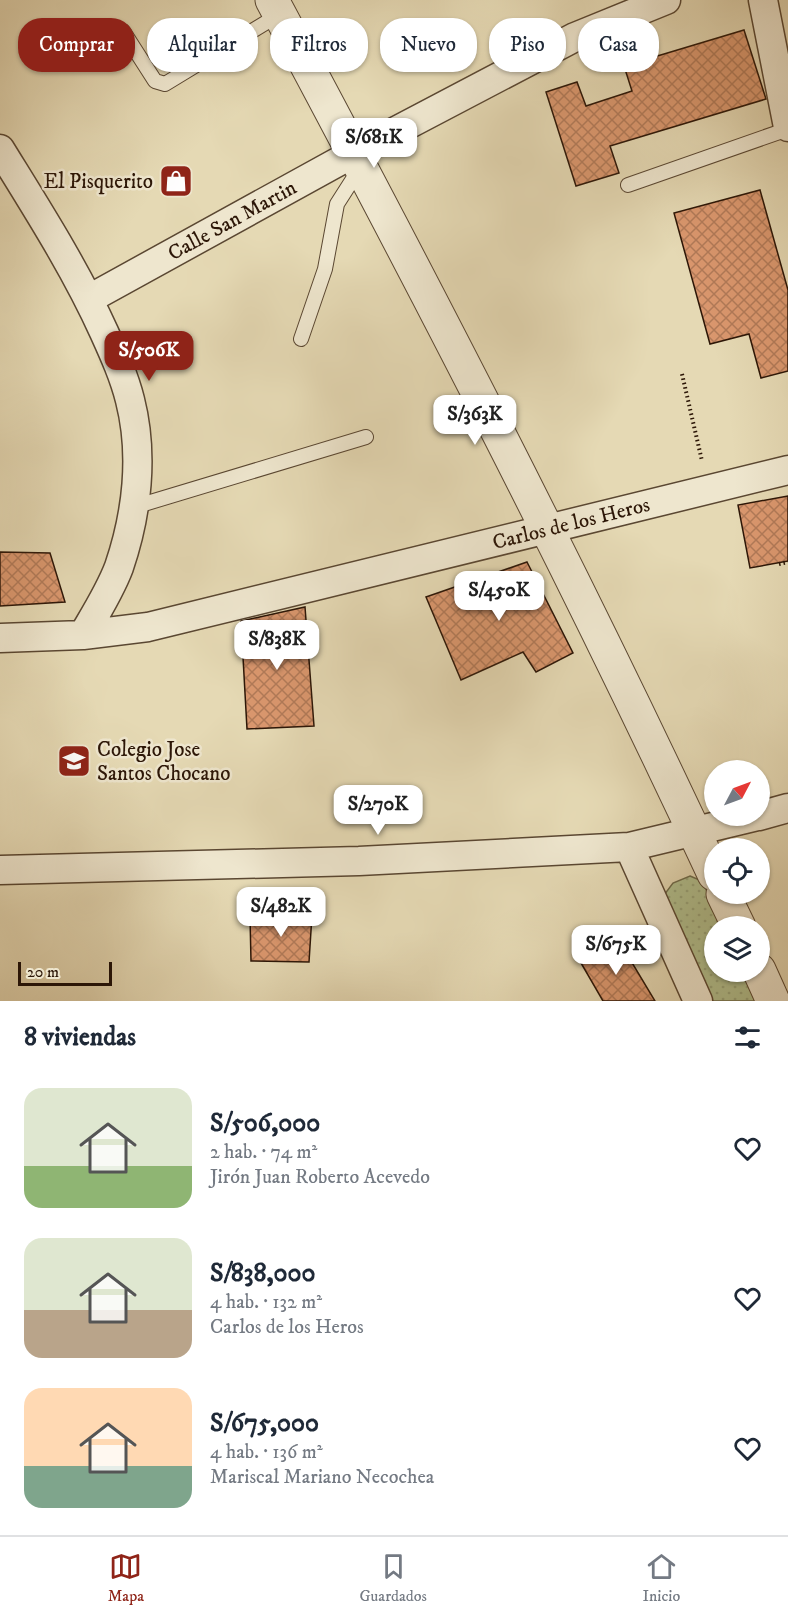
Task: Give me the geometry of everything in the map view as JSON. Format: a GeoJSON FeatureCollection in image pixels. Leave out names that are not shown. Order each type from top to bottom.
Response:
{"type":"FeatureCollection","features":[{"type":"Feature","properties":{"kind":"street"},"geometry":{"type":"LineString","coordinates":[[763,0],[788,128]]}},
{"type":"Feature","properties":{"kind":"street","name":"Calle San Martin"},"geometry":{"type":"LineString","coordinates":[[89,299],[358,160],[575,37],[649,3]]}},
{"type":"Feature","properties":{"kind":"street"},"geometry":{"type":"LineString","coordinates":[[276,7],[358,160],[546,529],[704,852]]}},
{"type":"Feature","properties":{"kind":"street"},"geometry":{"type":"LineString","coordinates":[[0,149],[89,299],[122,373],[131,402],[137,446],[132,522],[118,568],[103,603],[83,635]]}},
{"type":"Feature","properties":{"kind":"street","name":"Carlos de los Heros"},"geometry":{"type":"LineString","coordinates":[[0,638],[83,635],[148,627],[788,470]]}},
{"type":"Feature","properties":{"kind":"street"},"geometry":{"type":"LineString","coordinates":[[770,813],[788,808]]}},
{"type":"Feature","properties":{"kind":"street"},"geometry":{"type":"LineString","coordinates":[[0,870],[359,861],[629,848],[721,826]]}},
{"type":"Feature","properties":{"kind":"street"},"geometry":{"type":"LineString","coordinates":[[629,848],[698,1001]]}},
{"type":"Feature","properties":{"kind":"street"},"geometry":{"type":"LineString","coordinates":[[765,982],[774,1001]]}},
{"type":"Feature","properties":{"kind":"lane"},"geometry":{"type":"LineString","coordinates":[[135,50],[155,81],[165,84],[276,7]]}},
{"type":"Feature","properties":{"kind":"lane"},"geometry":{"type":"LineString","coordinates":[[628,185],[788,128]]}},
{"type":"Feature","properties":{"kind":"lane"},"geometry":{"type":"LineString","coordinates":[[301,339],[325,269],[337,204],[358,160]]}},
{"type":"Feature","properties":{"kind":"lane"},"geometry":{"type":"LineString","coordinates":[[134,507],[366,437]]}},
{"type":"Feature","properties":{"kind":"path"},"geometry":{"type":"LineString","coordinates":[[682,374],[709,489]]}},
{"type":"Feature","properties":{"kind":"path"},"geometry":{"type":"LineString","coordinates":[[779,564],[788,562]]}},
{"type":"Feature","properties":{"kind":"green space"},"geometry":{"type":"Polygon","coordinates":[[[690,876],[702,881],[704,904],[713,904],[719,916],[704,916],[704,982],[664,895],[673,883],[690,876]]]}},
{"type":"Feature","properties":{"kind":"green space"},"geometry":{"type":"Polygon","coordinates":[[[704,982],[751,982],[760,1001],[713,1001],[704,982]]]}},
{"type":"Feature","properties":{"kind":"building"},"geometry":{"type":"Polygon","coordinates":[[[744,30],[766,99],[610,146],[619,173],[576,186],[546,92],[577,82],[586,106],[632,91],[626,72],[659,72],[659,56],[744,30]]]}},
{"type":"Feature","properties":{"kind":"building"},"geometry":{"type":"Polygon","coordinates":[[[760,190],[788,290],[788,371],[761,378],[749,334],[710,344],[674,213],[760,190]]]}},
{"type":"Feature","properties":{"kind":"building"},"geometry":{"type":"Polygon","coordinates":[[[788,496],[788,561],[750,568],[738,505],[788,496]]]}},
{"type":"Feature","properties":{"kind":"building"},"geometry":{"type":"Polygon","coordinates":[[[0,552],[50,553],[65,602],[0,606],[0,552]]]}},
{"type":"Feature","properties":{"kind":"building"},"geometry":{"type":"Polygon","coordinates":[[[527,562],[573,653],[536,672],[523,652],[461,680],[426,597],[527,562]]]}},
{"type":"Feature","properties":{"kind":"building"},"geometry":{"type":"Polygon","coordinates":[[[305,607],[314,726],[247,729],[241,621],[305,607]]]}},
{"type":"Feature","properties":{"kind":"building"},"geometry":{"type":"Polygon","coordinates":[[[312,915],[309,962],[251,961],[250,917],[312,915]]]}},
{"type":"Feature","properties":{"kind":"building"},"geometry":{"type":"Polygon","coordinates":[[[619,941],[655,1001],[603,1001],[581,963],[619,941]]]}},
{"type":"Feature","properties":{"kind":"place","name":"El Pisquerito"},"geometry":{"type":"Point","coordinates":[176,181]}},
{"type":"Feature","properties":{"kind":"place","name":"Colegio Jose Santos Chocano"},"geometry":{"type":"Point","coordinates":[74,761]}}]}
